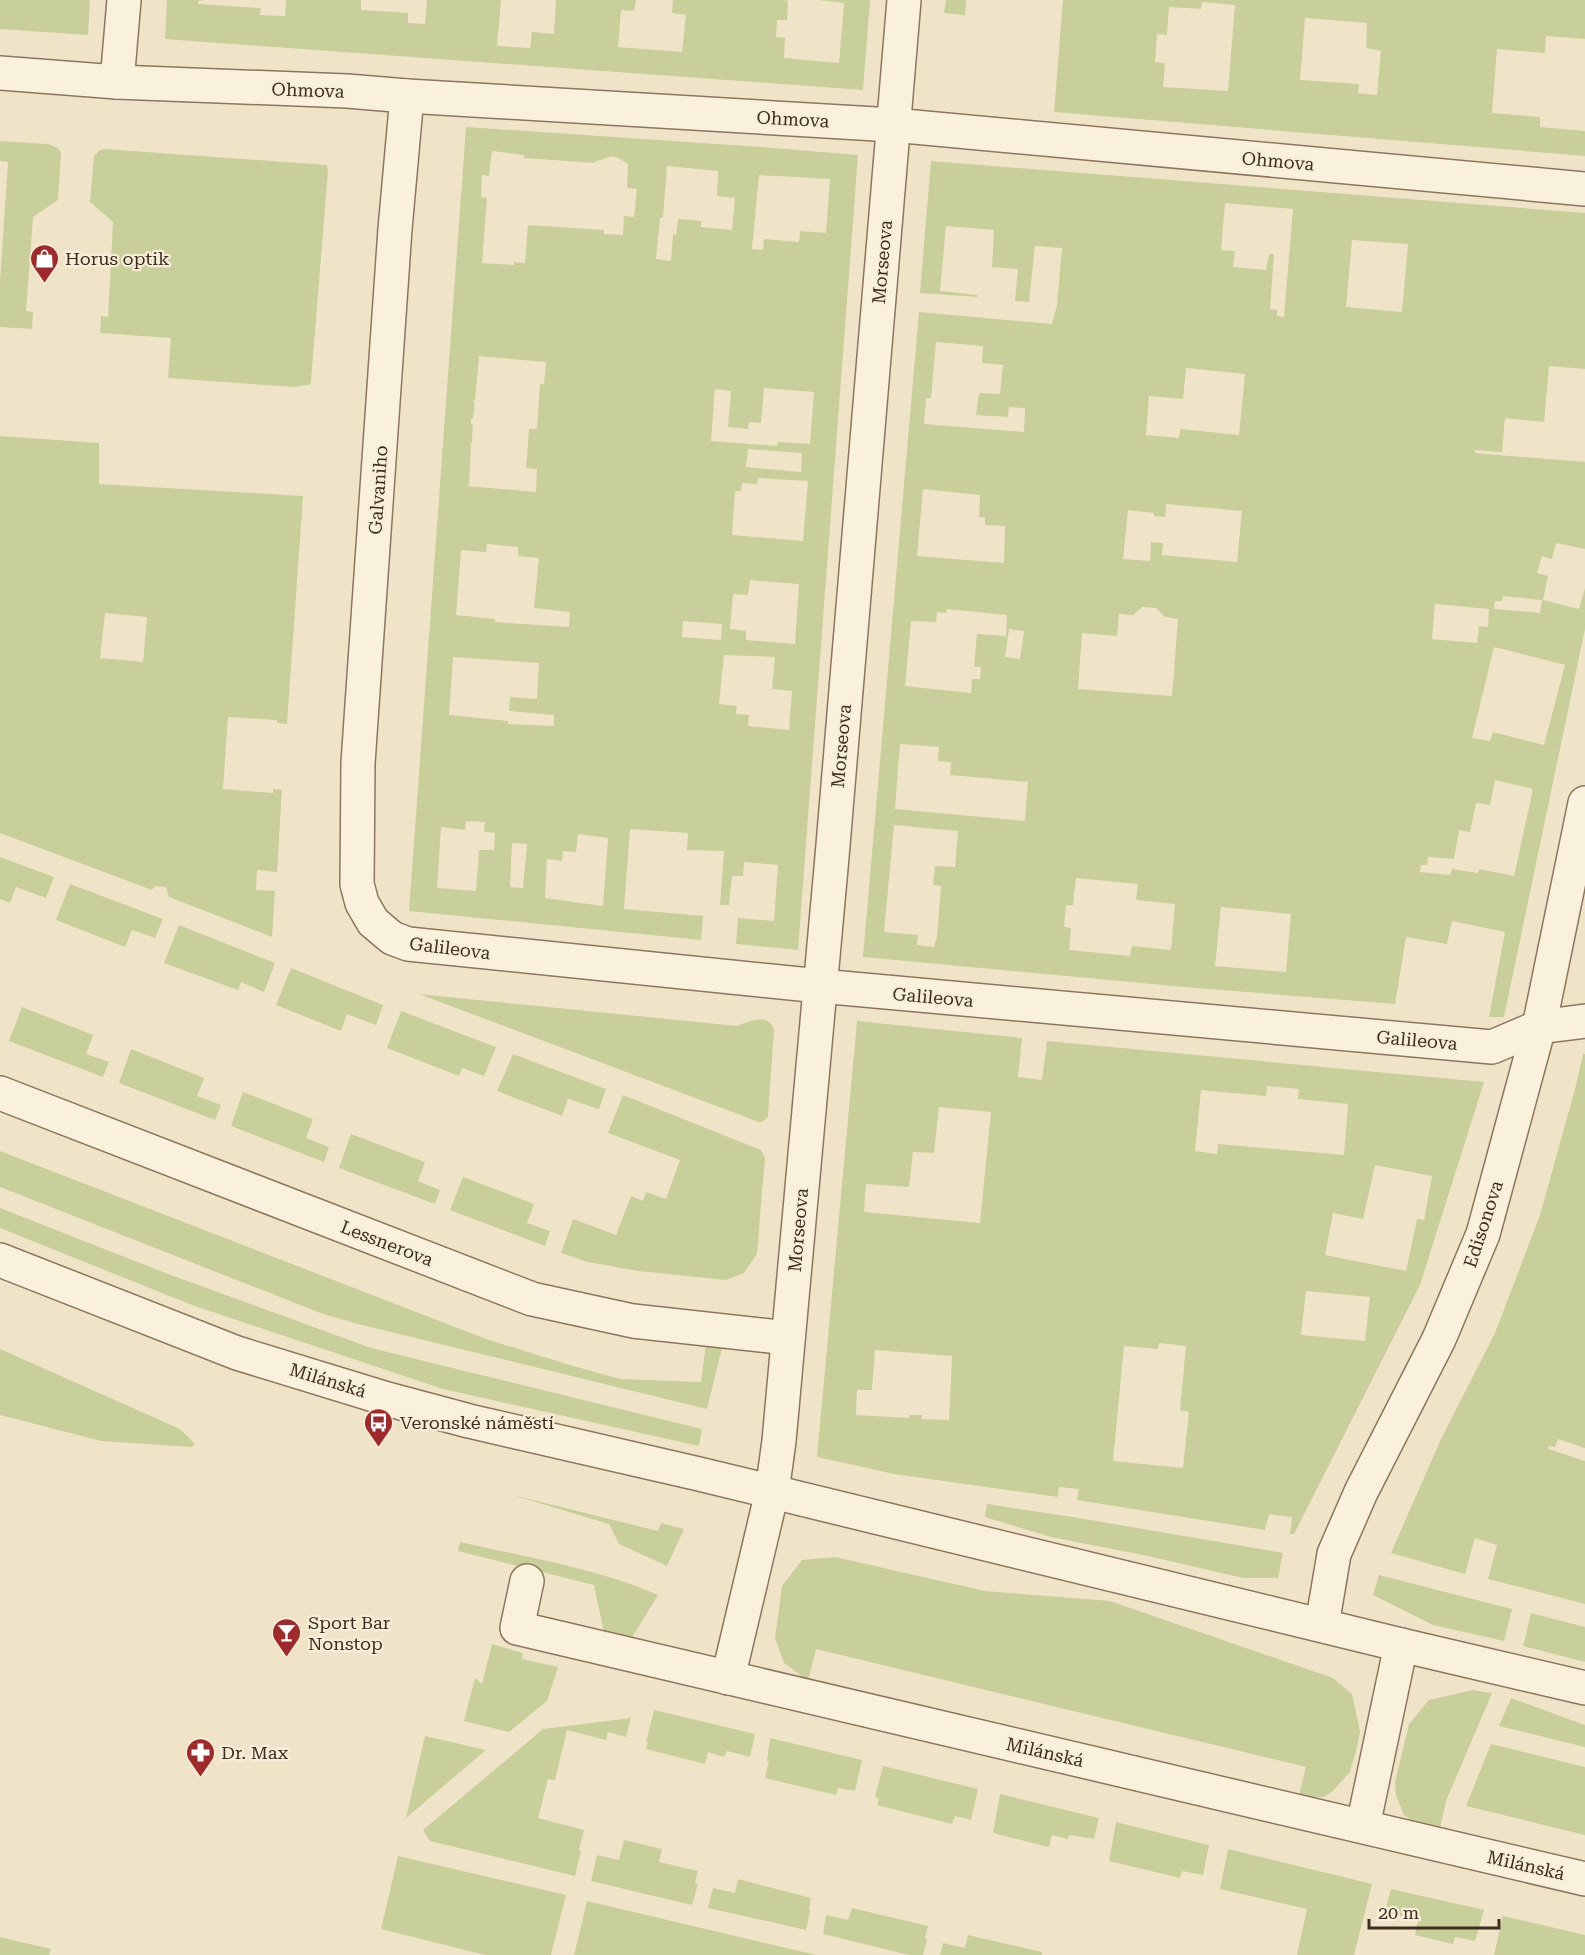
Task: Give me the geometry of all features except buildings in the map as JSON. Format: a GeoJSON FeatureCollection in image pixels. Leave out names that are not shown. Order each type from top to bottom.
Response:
{"type":"FeatureCollection","features":[{"type":"Feature","properties":{"kind":"street"},"geometry":{"type":"LineString","coordinates":[[117,82],[124,0]]}},
{"type":"Feature","properties":{"kind":"street","name":"Morseova"},"geometry":{"type":"LineString","coordinates":[[772,1492],[779,1441],[820,986],[904,0]]}},
{"type":"Feature","properties":{"kind":"street","name":"Ohmova"},"geometry":{"type":"LineString","coordinates":[[0,73],[117,82],[347,91],[893,125],[1585,189]]}},
{"type":"Feature","properties":{"kind":"street","name":"Galvaniho"},"geometry":{"type":"LineString","coordinates":[[357,884],[358,763],[395,229],[407,96]]}},
{"type":"Feature","properties":{"kind":"street","name":"Edisonova"},"geometry":{"type":"LineString","coordinates":[[1322,1625],[1334,1554],[1360,1492],[1439,1339],[1483,1234],[1539,1028],[1585,803]]}},
{"type":"Feature","properties":{"kind":"street","name":"Galileova"},"geometry":{"type":"LineString","coordinates":[[357,884],[362,903],[373,922],[392,938],[408,944],[820,986],[1492,1047],[1539,1028],[1585,1021]]}},
{"type":"Feature","properties":{"kind":"street","name":"Lessnerova"},"geometry":{"type":"LineString","coordinates":[[0,1093],[532,1299],[633,1321],[788,1338]]}},
{"type":"Feature","properties":{"kind":"street","name":"Milánská"},"geometry":{"type":"LineString","coordinates":[[0,1260],[237,1353],[468,1421],[1585,1688]]}},
{"type":"Feature","properties":{"kind":"street"},"geometry":{"type":"LineString","coordinates":[[728,1678],[772,1492]]}},
{"type":"Feature","properties":{"kind":"street","name":"Milánská"},"geometry":{"type":"LineString","coordinates":[[527,1581],[517,1628],[1585,1879]]}},
{"type":"Feature","properties":{"kind":"street"},"geometry":{"type":"LineString","coordinates":[[1362,1826],[1401,1645]]}},
{"type":"Feature","properties":{"kind":"green space"},"geometry":{"type":"Polygon","coordinates":[[[0,0],[90,0],[88,35],[0,29],[0,0]]]}},
{"type":"Feature","properties":{"kind":"green space"},"geometry":{"type":"Polygon","coordinates":[[[167,0],[205,0],[198,1],[198,4],[261,8],[260,15],[285,16],[286,0],[361,0],[361,10],[408,13],[408,23],[425,24],[427,0],[501,0],[497,46],[530,48],[532,32],[554,34],[556,0],[636,0],[634,11],[621,10],[618,47],[682,52],[686,15],[672,13],[673,0],[784,0],[788,1],[787,20],[777,20],[776,37],[785,38],[784,58],[839,63],[844,3],[818,0],[870,0],[863,90],[165,39],[167,0]]]}},
{"type":"Feature","properties":{"kind":"green space"},"geometry":{"type":"Polygon","coordinates":[[[946,0],[966,0],[965,15],[944,13],[946,0]]]}},
{"type":"Feature","properties":{"kind":"green space"},"geometry":{"type":"Polygon","coordinates":[[[1063,0],[1585,0],[1585,39],[1546,36],[1545,53],[1497,49],[1492,113],[1540,117],[1540,127],[1585,131],[1585,156],[1054,112],[1063,0]],[[1202,2],[1201,9],[1169,7],[1167,35],[1157,34],[1155,62],[1165,63],[1163,87],[1228,91],[1235,5],[1202,2]],[[1305,18],[1300,80],[1359,84],[1358,93],[1377,95],[1381,51],[1366,48],[1367,23],[1305,18]]]}},
{"type":"Feature","properties":{"kind":"green space"},"geometry":{"type":"Polygon","coordinates":[[[466,127],[858,155],[798,950],[736,944],[738,918],[774,921],[778,865],[744,862],[743,876],[732,876],[729,905],[720,905],[724,851],[687,850],[688,833],[630,829],[624,909],[703,916],[701,940],[409,911],[466,127]],[[492,151],[489,176],[482,175],[481,197],[487,198],[482,263],[514,265],[514,262],[525,263],[528,225],[604,230],[604,234],[623,235],[624,216],[634,217],[637,189],[627,188],[628,164],[615,157],[595,161],[595,163],[524,158],[524,155],[492,151]],[[667,166],[663,218],[660,218],[656,259],[671,261],[673,234],[676,235],[678,219],[701,221],[701,227],[732,230],[735,198],[717,196],[718,171],[667,166]],[[759,175],[752,249],[763,250],[764,239],[799,242],[800,231],[826,233],[830,179],[759,175]],[[477,356],[479,357],[475,400],[473,401],[475,403],[473,419],[471,419],[472,442],[470,444],[469,485],[467,486],[536,492],[537,469],[526,468],[529,429],[537,429],[540,384],[544,384],[546,362],[477,356]],[[764,388],[761,423],[749,422],[748,429],[728,427],[731,391],[715,389],[711,441],[777,446],[778,442],[810,444],[814,392],[764,388]],[[748,449],[746,467],[801,472],[802,453],[748,449]],[[758,478],[757,484],[742,483],[741,491],[735,491],[732,535],[803,541],[808,481],[758,478]],[[487,544],[486,552],[461,550],[456,615],[495,619],[495,622],[569,627],[570,612],[534,608],[539,558],[518,556],[518,547],[487,544]],[[750,580],[748,595],[733,594],[730,629],[746,631],[746,640],[795,644],[799,584],[750,580]],[[683,621],[682,637],[721,640],[722,624],[683,621]],[[724,655],[719,704],[737,706],[736,714],[749,715],[748,726],[789,730],[792,691],[772,689],[775,657],[724,655]],[[453,657],[449,715],[508,721],[508,724],[554,726],[554,715],[509,711],[510,697],[537,699],[539,663],[453,657]],[[466,821],[465,830],[441,827],[437,888],[476,891],[479,850],[494,850],[495,833],[484,832],[485,822],[466,821]],[[578,834],[576,852],[563,851],[562,861],[547,859],[545,898],[603,906],[608,838],[578,834]],[[512,843],[510,887],[523,888],[527,844],[512,843]]]}},
{"type":"Feature","properties":{"kind":"green space"},"geometry":{"type":"Polygon","coordinates":[[[0,141],[48,144],[58,148],[61,153],[58,200],[33,217],[26,311],[33,312],[32,329],[0,327],[0,282],[8,162],[0,161],[0,141]]]}},
{"type":"Feature","properties":{"kind":"green space"},"geometry":{"type":"Polygon","coordinates":[[[100,150],[327,165],[309,385],[293,387],[168,378],[171,338],[100,333],[101,316],[108,317],[113,222],[90,202],[94,156],[100,150]]]}},
{"type":"Feature","properties":{"kind":"green space"},"geometry":{"type":"Polygon","coordinates":[[[931,161],[1585,213],[1585,369],[1549,366],[1544,422],[1505,418],[1502,452],[1475,450],[1475,453],[1585,462],[1585,549],[1556,543],[1552,559],[1542,556],[1537,573],[1548,576],[1543,600],[1579,609],[1585,588],[1585,629],[1504,1017],[1489,1017],[1505,932],[1452,921],[1447,944],[1406,937],[1395,1004],[863,957],[919,312],[1052,324],[1057,305],[1062,248],[1035,246],[1029,302],[1015,301],[1018,269],[992,267],[994,230],[946,226],[940,291],[977,295],[977,297],[920,293],[931,161]],[[1225,203],[1221,250],[1235,251],[1233,267],[1266,270],[1269,254],[1274,254],[1270,309],[1277,310],[1277,316],[1284,317],[1293,209],[1225,203]],[[1352,240],[1346,307],[1402,312],[1408,244],[1352,240]],[[936,342],[931,398],[926,398],[924,424],[1024,432],[1025,408],[1009,407],[1008,417],[976,415],[979,393],[1000,394],[1003,365],[982,363],[983,346],[936,342]],[[1186,368],[1183,399],[1149,396],[1146,435],[1179,438],[1180,429],[1239,435],[1245,374],[1186,368]],[[923,489],[917,556],[1004,563],[1005,526],[985,525],[985,518],[979,517],[980,495],[923,489]],[[1166,504],[1165,517],[1154,516],[1154,513],[1128,510],[1123,559],[1150,561],[1151,542],[1163,543],[1162,555],[1237,562],[1242,511],[1166,504]],[[1503,596],[1502,601],[1495,601],[1494,609],[1540,613],[1542,600],[1503,596]],[[1435,604],[1432,639],[1477,643],[1479,626],[1488,627],[1489,609],[1435,604]],[[1142,607],[1133,615],[1119,614],[1117,636],[1082,633],[1078,689],[1172,696],[1178,619],[1165,617],[1156,608],[1142,607]],[[947,609],[946,613],[937,612],[936,622],[911,621],[905,686],[971,693],[972,679],[980,679],[981,667],[974,667],[977,634],[1006,636],[1007,615],[947,609]],[[1009,629],[1005,657],[1020,659],[1024,631],[1009,629]],[[1494,647],[1472,738],[1490,741],[1493,732],[1544,745],[1565,665],[1494,647]],[[900,744],[895,809],[1025,821],[1028,782],[950,775],[951,762],[938,761],[939,747],[900,744]],[[1495,780],[1490,805],[1476,803],[1470,832],[1459,830],[1454,859],[1428,857],[1427,865],[1421,865],[1420,872],[1450,875],[1452,869],[1478,873],[1479,869],[1514,876],[1533,789],[1495,780]],[[894,825],[884,932],[918,935],[917,945],[934,947],[941,886],[933,885],[935,866],[955,867],[958,831],[894,825]],[[1076,878],[1073,905],[1066,905],[1064,927],[1071,928],[1069,950],[1130,956],[1132,946],[1171,950],[1175,904],[1136,900],[1138,884],[1076,878]],[[1221,907],[1215,966],[1286,972],[1291,914],[1221,907]]]}},
{"type":"Feature","properties":{"kind":"green space"},"geometry":{"type":"Polygon","coordinates":[[[0,436],[99,443],[99,484],[303,496],[287,724],[277,723],[277,720],[228,717],[223,789],[273,793],[273,789],[282,790],[277,872],[257,870],[256,890],[275,891],[272,937],[169,897],[166,887],[155,886],[152,890],[0,833],[0,436]],[[105,613],[100,658],[143,662],[147,617],[105,613]]]}},
{"type":"Feature","properties":{"kind":"green space"},"geometry":{"type":"Polygon","coordinates":[[[0,857],[54,877],[46,898],[16,887],[10,903],[0,899],[0,857]]]}},
{"type":"Feature","properties":{"kind":"green space"},"geometry":{"type":"Polygon","coordinates":[[[70,884],[163,919],[155,938],[132,930],[125,947],[56,920],[70,884]]]}},
{"type":"Feature","properties":{"kind":"green space"},"geometry":{"type":"Polygon","coordinates":[[[179,925],[275,963],[264,992],[241,982],[238,990],[164,963],[179,925]]]}},
{"type":"Feature","properties":{"kind":"green space"},"geometry":{"type":"Polygon","coordinates":[[[291,968],[383,1005],[376,1025],[347,1014],[341,1031],[276,1005],[291,968]]]}},
{"type":"Feature","properties":{"kind":"green space"},"geometry":{"type":"Polygon","coordinates":[[[419,994],[737,1026],[758,1020],[767,1021],[774,1029],[768,1117],[759,1122],[419,994]]]}},
{"type":"Feature","properties":{"kind":"green space"},"geometry":{"type":"Polygon","coordinates":[[[22,1007],[93,1035],[86,1054],[109,1062],[103,1077],[9,1041],[22,1007]]]}},
{"type":"Feature","properties":{"kind":"green space"},"geometry":{"type":"Polygon","coordinates":[[[401,1011],[496,1047],[484,1076],[462,1068],[459,1076],[387,1048],[401,1011]]]}},
{"type":"Feature","properties":{"kind":"green space"},"geometry":{"type":"Polygon","coordinates":[[[857,1021],[1022,1038],[1018,1077],[1042,1080],[1047,1041],[1484,1082],[1420,1285],[1294,1534],[1290,1534],[1292,1517],[1269,1514],[1265,1530],[1077,1500],[1079,1489],[1059,1487],[1058,1497],[894,1474],[817,1457],[857,1021]],[[1267,1086],[1266,1096],[1201,1090],[1195,1151],[1217,1154],[1218,1144],[1344,1155],[1348,1104],[1298,1099],[1299,1089],[1267,1086]],[[939,1107],[934,1153],[913,1152],[909,1187],[866,1184],[864,1212],[980,1223],[991,1112],[939,1107]],[[1375,1165],[1363,1219],[1333,1213],[1325,1255],[1406,1271],[1417,1219],[1424,1220],[1432,1176],[1375,1165]],[[1306,1291],[1301,1335],[1365,1341],[1370,1297],[1306,1291]],[[1159,1343],[1158,1349],[1124,1346],[1113,1461],[1183,1468],[1189,1412],[1180,1410],[1186,1346],[1159,1343]],[[875,1350],[872,1390],[857,1390],[856,1415],[909,1418],[910,1415],[922,1415],[922,1419],[949,1420],[952,1356],[875,1350]]]}},
{"type":"Feature","properties":{"kind":"green space"},"geometry":{"type":"Polygon","coordinates":[[[131,1049],[204,1078],[197,1096],[221,1105],[215,1120],[119,1083],[131,1049]]]}},
{"type":"Feature","properties":{"kind":"green space"},"geometry":{"type":"Polygon","coordinates":[[[513,1054],[606,1089],[599,1109],[568,1099],[562,1116],[497,1091],[513,1054]]]}},
{"type":"Feature","properties":{"kind":"green space"},"geometry":{"type":"Polygon","coordinates":[[[1583,1054],[1585,1054],[1585,1448],[1558,1439],[1555,1447],[1549,1446],[1548,1449],[1585,1461],[1585,1604],[1488,1579],[1497,1545],[1475,1538],[1465,1574],[1391,1553],[1441,1439],[1495,1333],[1540,1215],[1583,1054]]]}},
{"type":"Feature","properties":{"kind":"green space"},"geometry":{"type":"Polygon","coordinates":[[[243,1092],[313,1119],[306,1138],[329,1147],[324,1162],[231,1126],[243,1092]]]}},
{"type":"Feature","properties":{"kind":"green space"},"geometry":{"type":"Polygon","coordinates":[[[623,1095],[761,1150],[765,1158],[757,1254],[744,1273],[726,1280],[638,1271],[588,1262],[561,1253],[573,1219],[616,1235],[631,1196],[643,1201],[646,1192],[666,1199],[680,1160],[608,1133],[623,1095]]]}},
{"type":"Feature","properties":{"kind":"green space"},"geometry":{"type":"Polygon","coordinates":[[[351,1134],[425,1162],[418,1181],[440,1190],[435,1204],[339,1168],[351,1134]]]}},
{"type":"Feature","properties":{"kind":"green space"},"geometry":{"type":"Polygon","coordinates":[[[0,1151],[486,1339],[620,1379],[701,1382],[706,1343],[722,1348],[707,1409],[323,1314],[0,1187],[0,1151]]]}},
{"type":"Feature","properties":{"kind":"green space"},"geometry":{"type":"Polygon","coordinates":[[[463,1177],[534,1204],[527,1223],[550,1231],[545,1246],[450,1210],[463,1177]]]}},
{"type":"Feature","properties":{"kind":"green space"},"geometry":{"type":"Polygon","coordinates":[[[0,1208],[168,1274],[371,1348],[702,1429],[699,1446],[443,1389],[192,1305],[0,1228],[0,1208]]]}},
{"type":"Feature","properties":{"kind":"green space"},"geometry":{"type":"Polygon","coordinates":[[[0,1349],[180,1429],[195,1444],[192,1447],[101,1441],[0,1415],[0,1349]]]}},
{"type":"Feature","properties":{"kind":"green space"},"geometry":{"type":"Polygon","coordinates":[[[509,1494],[658,1531],[661,1523],[684,1529],[667,1566],[619,1544],[609,1524],[509,1494]]]}},
{"type":"Feature","properties":{"kind":"green space"},"geometry":{"type":"Polygon","coordinates":[[[987,1504],[1283,1553],[1278,1578],[1243,1578],[1051,1537],[985,1517],[987,1504]]]}},
{"type":"Feature","properties":{"kind":"green space"},"geometry":{"type":"Polygon","coordinates":[[[460,1542],[586,1570],[658,1595],[631,1639],[604,1633],[594,1585],[458,1551],[460,1542]]]}},
{"type":"Feature","properties":{"kind":"green space"},"geometry":{"type":"Polygon","coordinates":[[[835,1557],[985,1591],[1110,1601],[1333,1678],[1352,1694],[1360,1731],[1350,1772],[1332,1792],[1323,1797],[1298,1799],[1306,1767],[816,1649],[808,1681],[784,1663],[775,1638],[782,1586],[802,1560],[835,1557]]]}},
{"type":"Feature","properties":{"kind":"green space"},"geometry":{"type":"Polygon","coordinates":[[[1379,1575],[1512,1609],[1504,1641],[1433,1625],[1373,1595],[1379,1575]]]}},
{"type":"Feature","properties":{"kind":"green space"},"geometry":{"type":"Polygon","coordinates":[[[1531,1613],[1585,1627],[1585,1662],[1523,1646],[1531,1613]]]}},
{"type":"Feature","properties":{"kind":"green space"},"geometry":{"type":"Polygon","coordinates":[[[492,1644],[523,1653],[522,1659],[558,1667],[547,1701],[509,1732],[464,1721],[475,1678],[482,1684],[492,1644]]]}},
{"type":"Feature","properties":{"kind":"green space"},"geometry":{"type":"Polygon","coordinates":[[[1473,1690],[1492,1693],[1446,1801],[1439,1833],[1425,1830],[1404,1815],[1396,1796],[1395,1782],[1409,1724],[1429,1700],[1473,1690]]]}},
{"type":"Feature","properties":{"kind":"green space"},"geometry":{"type":"Polygon","coordinates":[[[1511,1698],[1585,1725],[1585,1747],[1499,1726],[1511,1698]]]}},
{"type":"Feature","properties":{"kind":"green space"},"geometry":{"type":"Polygon","coordinates":[[[654,1710],[755,1734],[750,1757],[727,1751],[724,1757],[708,1752],[705,1764],[646,1749],[654,1710]]]}},
{"type":"Feature","properties":{"kind":"green space"},"geometry":{"type":"Polygon","coordinates":[[[631,1718],[626,1737],[608,1732],[606,1740],[567,1730],[555,1780],[548,1779],[538,1818],[584,1830],[575,1876],[430,1841],[423,1830],[543,1729],[631,1718]]]}},
{"type":"Feature","properties":{"kind":"green space"},"geometry":{"type":"Polygon","coordinates":[[[425,1736],[486,1750],[406,1818],[425,1736]]]}},
{"type":"Feature","properties":{"kind":"green space"},"geometry":{"type":"Polygon","coordinates":[[[770,1738],[862,1760],[855,1791],[838,1788],[836,1795],[765,1778],[769,1761],[767,1761],[770,1738]]]}},
{"type":"Feature","properties":{"kind":"green space"},"geometry":{"type":"Polygon","coordinates":[[[1491,1744],[1585,1767],[1585,1835],[1466,1806],[1491,1744]]]}},
{"type":"Feature","properties":{"kind":"green space"},"geometry":{"type":"Polygon","coordinates":[[[883,1766],[978,1789],[971,1820],[955,1816],[952,1824],[877,1805],[879,1798],[875,1797],[883,1766]]]}},
{"type":"Feature","properties":{"kind":"green space"},"geometry":{"type":"Polygon","coordinates":[[[1000,1794],[1099,1818],[1094,1839],[1069,1835],[1068,1839],[1052,1835],[1049,1847],[993,1833],[1000,1794]]]}},
{"type":"Feature","properties":{"kind":"green space"},"geometry":{"type":"Polygon","coordinates":[[[1116,1822],[1209,1845],[1203,1875],[1182,1871],[1180,1878],[1109,1861],[1116,1822]]]}},
{"type":"Feature","properties":{"kind":"green space"},"geometry":{"type":"Polygon","coordinates":[[[624,1840],[662,1849],[659,1862],[698,1871],[695,1883],[698,1884],[692,1905],[591,1881],[597,1855],[619,1860],[624,1840]]]}},
{"type":"Feature","properties":{"kind":"green space"},"geometry":{"type":"Polygon","coordinates":[[[1228,1849],[1372,1884],[1354,1955],[1297,1955],[1307,1909],[1220,1889],[1228,1849]]]}},
{"type":"Feature","properties":{"kind":"green space"},"geometry":{"type":"Polygon","coordinates":[[[398,1856],[566,1895],[551,1955],[485,1955],[381,1929],[398,1856]]]}},
{"type":"Feature","properties":{"kind":"green space"},"geometry":{"type":"Polygon","coordinates":[[[738,1879],[811,1898],[806,1930],[708,1908],[713,1888],[735,1893],[738,1879]]]}},
{"type":"Feature","properties":{"kind":"green space"},"geometry":{"type":"Polygon","coordinates":[[[1391,1889],[1484,1910],[1475,1941],[1455,1937],[1453,1944],[1415,1935],[1418,1921],[1385,1912],[1391,1889]]]}},
{"type":"Feature","properties":{"kind":"green space"},"geometry":{"type":"Polygon","coordinates":[[[587,1901],[816,1955],[574,1955],[587,1901]]]}},
{"type":"Feature","properties":{"kind":"green space"},"geometry":{"type":"Polygon","coordinates":[[[852,1908],[928,1926],[923,1955],[909,1955],[823,1934],[826,1915],[848,1920],[852,1908]]]}},
{"type":"Feature","properties":{"kind":"green space"},"geometry":{"type":"Polygon","coordinates":[[[1503,1916],[1585,1935],[1585,1955],[1494,1955],[1503,1916]]]}},
{"type":"Feature","properties":{"kind":"green space"},"geometry":{"type":"Polygon","coordinates":[[[968,1935],[1042,1952],[1042,1955],[940,1955],[943,1943],[965,1948],[968,1935]]]}},
{"type":"Feature","properties":{"kind":"green space"},"geometry":{"type":"Polygon","coordinates":[[[0,1937],[51,1949],[49,1955],[0,1955],[0,1937]]]}},
{"type":"Feature","properties":{"kind":"place","name":"Horus optik"},"geometry":{"type":"Point","coordinates":[44,284]}},
{"type":"Feature","properties":{"kind":"place","name":"Veronské náměstí"},"geometry":{"type":"Point","coordinates":[379,1448]}},
{"type":"Feature","properties":{"kind":"place","name":"Sport Bar Nonstop"},"geometry":{"type":"Point","coordinates":[287,1658]}},
{"type":"Feature","properties":{"kind":"place","name":"Dr. Max"},"geometry":{"type":"Point","coordinates":[200,1778]}}]}
